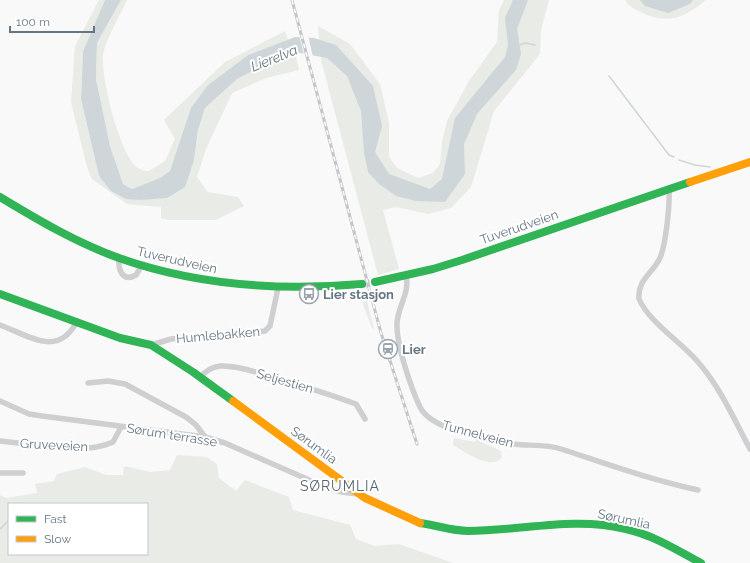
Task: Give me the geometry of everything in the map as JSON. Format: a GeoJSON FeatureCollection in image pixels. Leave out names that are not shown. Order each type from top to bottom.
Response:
{"type":"FeatureCollection","features":[{"type":"Feature","properties":{"kind":"main road","name":"Tuverudveien"},"geometry":{"type":"LineString","coordinates":[[375,282],[406,276],[462,260],[750,162]]}},
{"type":"Feature","properties":{"kind":"main road","name":"Tuverudveien"},"geometry":{"type":"LineString","coordinates":[[0,197],[67,235],[119,258],[142,265],[202,279],[278,288],[330,288],[362,284]]}},
{"type":"Feature","properties":{"kind":"main road","name":"Sørumlia"},"geometry":{"type":"LineString","coordinates":[[0,294],[120,338],[151,345],[200,378],[361,495],[416,522],[455,530],[481,530],[568,522],[626,530],[654,538],[701,563]]}},
{"type":"Feature","properties":{"kind":"street"},"geometry":{"type":"LineString","coordinates":[[669,189],[663,248],[658,260],[642,283],[639,299],[650,316],[693,357],[705,371],[726,402],[750,449]]}},
{"type":"Feature","properties":{"kind":"street"},"geometry":{"type":"LineString","coordinates":[[119,258],[119,270],[122,275],[126,277],[136,275],[142,265]]}},
{"type":"Feature","properties":{"kind":"street","name":"Tunnelveien"},"geometry":{"type":"LineString","coordinates":[[406,276],[406,291],[397,323],[399,342],[420,407],[431,420],[448,428],[488,439],[512,444],[561,449],[625,471],[698,490]]}},
{"type":"Feature","properties":{"kind":"street","name":"Humlebakken"},"geometry":{"type":"LineString","coordinates":[[151,345],[171,339],[265,331],[270,326],[278,288]]}},
{"type":"Feature","properties":{"kind":"street"},"geometry":{"type":"LineString","coordinates":[[0,325],[49,342],[66,336],[76,323]]}},
{"type":"Feature","properties":{"kind":"street","name":"Seljestien"},"geometry":{"type":"LineString","coordinates":[[200,378],[206,371],[214,367],[221,366],[238,368],[311,388],[356,404],[364,419]]}},
{"type":"Feature","properties":{"kind":"street"},"geometry":{"type":"LineString","coordinates":[[88,383],[108,381],[124,384],[191,421],[205,438]]}},
{"type":"Feature","properties":{"kind":"street","name":"Sørum terrasse"},"geometry":{"type":"LineString","coordinates":[[0,401],[30,414],[205,438],[232,446],[325,487],[341,492],[361,495]]}},
{"type":"Feature","properties":{"kind":"street","name":"Gruveveien"},"geometry":{"type":"LineString","coordinates":[[0,441],[46,446],[97,447],[113,442],[121,427]]}},
{"type":"Feature","properties":{"kind":"street"},"geometry":{"type":"LineString","coordinates":[[0,473],[23,474]]}},
{"type":"Feature","properties":{"kind":"shaded area"},"geometry":{"type":"Polygon","coordinates":[[[99,0],[105,0],[83,51],[81,99],[99,176],[126,199],[194,160],[198,130],[205,108],[237,79],[278,58],[295,52],[299,70],[266,78],[232,93],[206,149],[197,177],[208,192],[238,197],[244,206],[216,220],[168,220],[161,218],[161,207],[127,204],[92,179],[87,167],[71,102],[75,46],[99,0]]]}},
{"type":"Feature","properties":{"kind":"shaded area"},"geometry":{"type":"Polygon","coordinates":[[[121,0],[127,0],[106,44],[103,56],[103,67],[113,117],[119,135],[133,162],[143,171],[149,171],[165,161],[175,139],[164,120],[225,62],[285,31],[288,40],[248,55],[208,85],[170,171],[160,178],[132,189],[123,184],[110,146],[96,79],[97,43],[121,0]]]}},
{"type":"Feature","properties":{"kind":"shaded area"},"geometry":{"type":"Polygon","coordinates":[[[504,0],[549,0],[541,30],[540,54],[494,111],[471,187],[451,208],[428,214],[396,207],[383,210],[399,269],[378,275],[321,60],[318,26],[350,44],[380,84],[389,123],[389,157],[397,168],[418,178],[433,173],[440,164],[442,142],[447,121],[469,81],[497,42],[499,10],[504,0]]]}},
{"type":"Feature","properties":{"kind":"shaded area"},"geometry":{"type":"Polygon","coordinates":[[[625,0],[706,0],[685,14],[670,19],[663,19],[639,12],[631,7],[625,0]]]}},
{"type":"Feature","properties":{"kind":"shaded area"},"geometry":{"type":"Polygon","coordinates":[[[367,301],[374,329],[372,328],[362,302],[367,301]]]}},
{"type":"Feature","properties":{"kind":"shaded area"},"geometry":{"type":"Polygon","coordinates":[[[454,438],[475,442],[477,438],[480,439],[479,441],[501,451],[502,457],[497,461],[492,462],[478,459],[453,445],[454,438]]]}},
{"type":"Feature","properties":{"kind":"shaded area"},"geometry":{"type":"Polygon","coordinates":[[[177,455],[207,457],[217,464],[219,478],[236,491],[245,480],[289,497],[293,510],[350,525],[356,539],[375,546],[399,544],[453,563],[0,563],[0,495],[6,498],[37,493],[35,484],[54,481],[57,474],[85,467],[106,475],[123,475],[124,466],[150,472],[170,470],[177,455]]]}},
{"type":"Feature","properties":{"kind":"water","name":"Lierelva"},"geometry":{"type":"Polygon","coordinates":[[[105,0],[121,0],[97,43],[96,79],[110,146],[123,184],[132,189],[160,178],[170,171],[191,108],[208,85],[248,55],[295,37],[314,38],[336,45],[373,86],[382,126],[375,152],[389,174],[430,189],[442,179],[455,118],[505,57],[508,45],[505,18],[513,0],[528,0],[517,29],[521,54],[516,70],[477,114],[464,144],[465,174],[445,202],[416,201],[396,196],[379,184],[368,172],[364,153],[361,111],[347,76],[327,58],[295,52],[278,58],[237,79],[205,108],[198,130],[194,160],[185,187],[167,198],[140,200],[126,199],[111,191],[99,176],[81,99],[83,51],[105,0]]]}},
{"type":"Feature","properties":{"kind":"water"},"geometry":{"type":"Polygon","coordinates":[[[640,0],[693,0],[690,4],[668,13],[645,6],[640,0]]]}},
{"type":"Feature","properties":{"kind":"pier"},"geometry":{"type":"Polygon","coordinates":[[[299,35],[308,35],[313,57],[304,55],[299,35]]]}},
{"type":"Feature","properties":{"kind":"waterway"},"geometry":{"type":"LineString","coordinates":[[519,45],[526,43],[535,45]]}},
{"type":"Feature","properties":{"kind":"waterway"},"geometry":{"type":"LineString","coordinates":[[609,76],[669,155],[674,157]]}},
{"type":"Feature","properties":{"kind":"waterway"},"geometry":{"type":"LineString","coordinates":[[679,160],[695,165],[710,167]]}},
{"type":"Feature","properties":{"kind":"waterway"},"geometry":{"type":"LineString","coordinates":[[0,529],[8,521]]}},
{"type":"Feature","properties":{"kind":"tunnel"},"geometry":{"type":"LineString","coordinates":[[362,284],[375,282]]}},
{"type":"Feature","properties":{"kind":"railway"},"geometry":{"type":"LineString","coordinates":[[292,0],[381,333],[417,444]]}},
{"type":"Feature","properties":{"kind":"traffic: fast"},"geometry":{"type":"LineString","coordinates":[[375,282],[433,269],[462,260],[690,182]]}},
{"type":"Feature","properties":{"kind":"traffic: fast"},"geometry":{"type":"LineString","coordinates":[[0,197],[43,222],[103,252],[179,275],[239,284],[269,286],[300,287],[362,284]]}},
{"type":"Feature","properties":{"kind":"traffic: fast"},"geometry":{"type":"LineString","coordinates":[[0,294],[120,338],[151,345],[193,372],[233,401]]}},
{"type":"Feature","properties":{"kind":"traffic: fast"},"geometry":{"type":"LineString","coordinates":[[420,523],[468,531],[567,524],[606,525],[646,535],[665,543],[701,563]]}},
{"type":"Feature","properties":{"kind":"traffic: slow"},"geometry":{"type":"LineString","coordinates":[[690,182],[750,162]]}},
{"type":"Feature","properties":{"kind":"traffic: slow"},"geometry":{"type":"LineString","coordinates":[[233,401],[365,498],[420,523]]}},
{"type":"Feature","properties":{"kind":"place","name":"Lier stasjon"},"geometry":{"type":"Point","coordinates":[309,294]}},
{"type":"Feature","properties":{"kind":"place","name":"Lier"},"geometry":{"type":"Point","coordinates":[388,349]}},
{"type":"Feature","properties":{"kind":"district","name":"SØRUMLIA"},"geometry":{"type":"Point","coordinates":[340,486]}}]}
